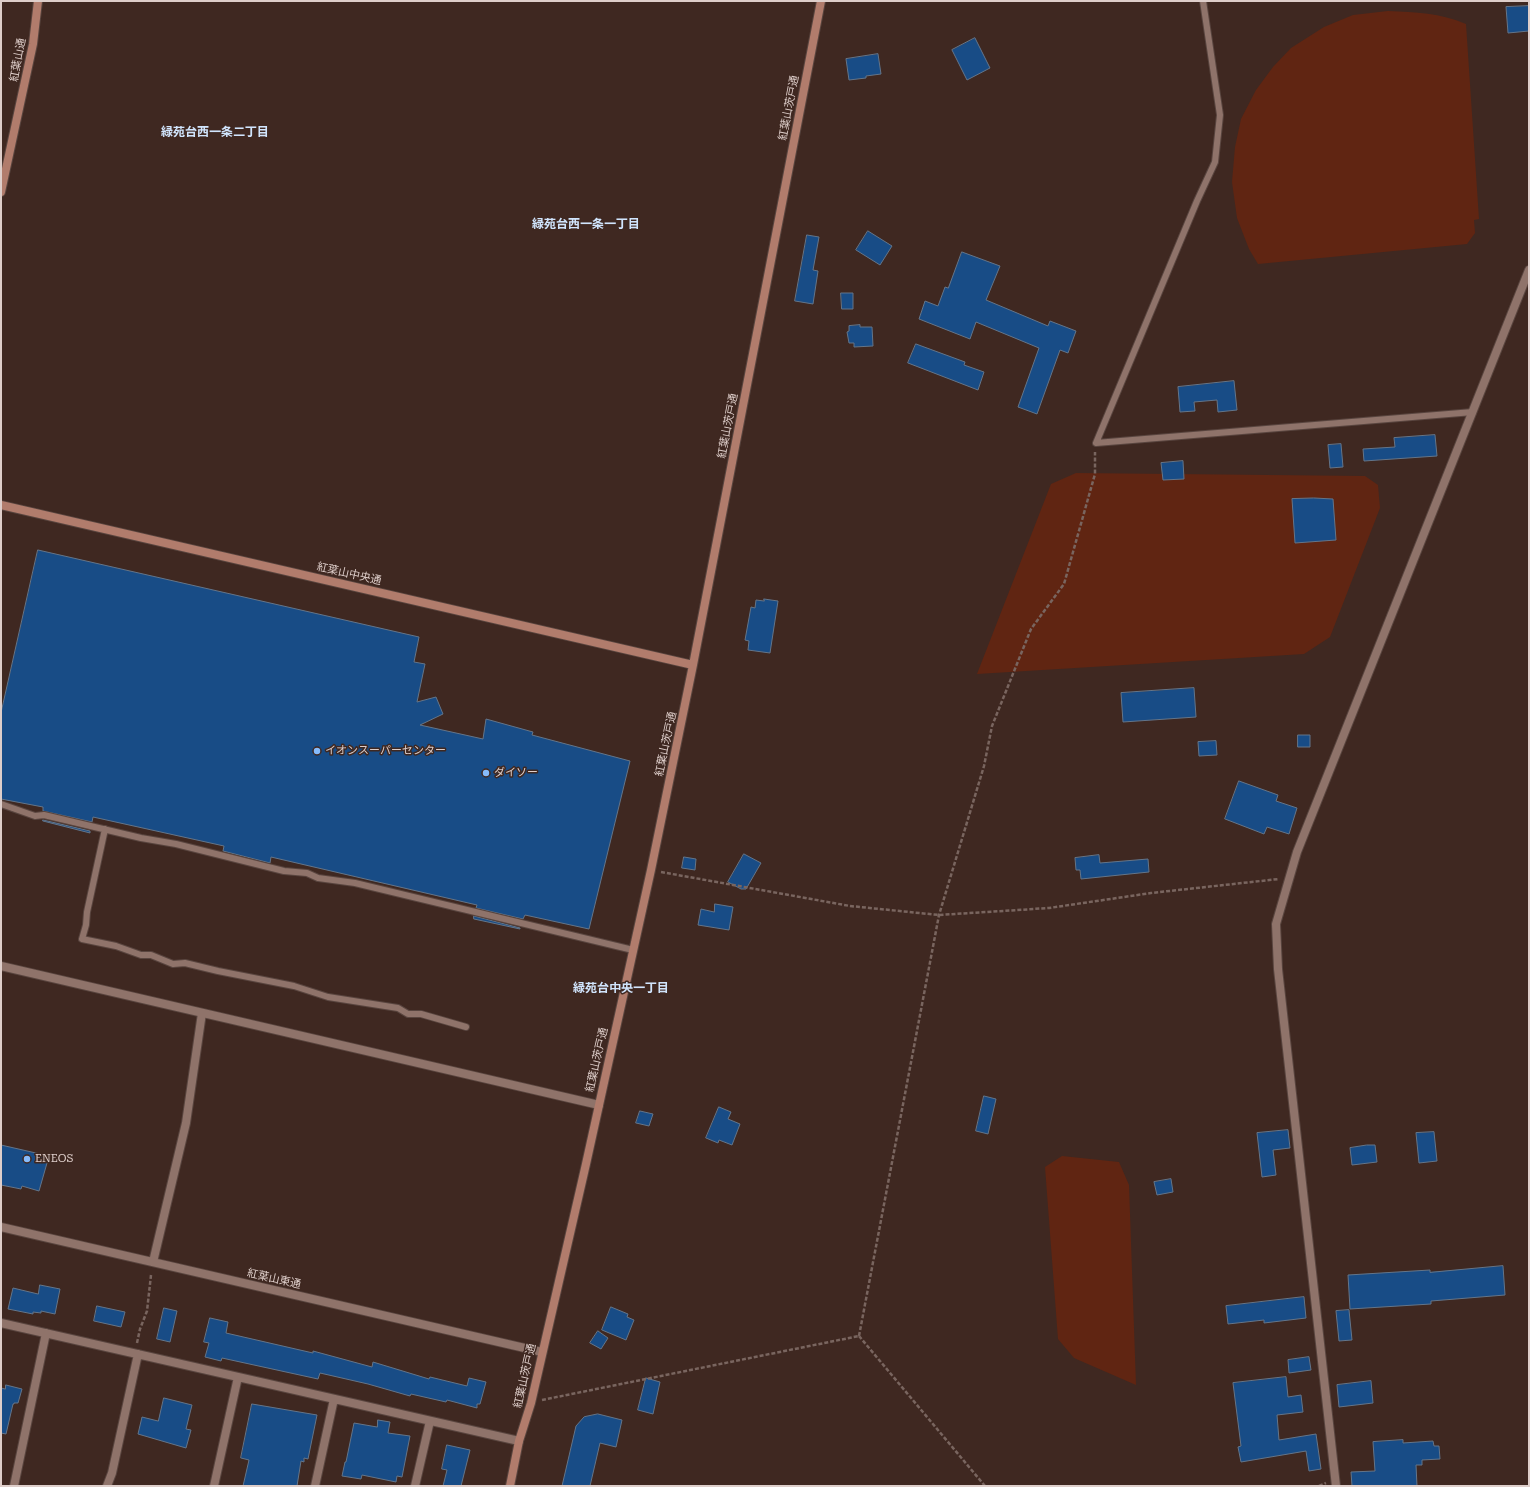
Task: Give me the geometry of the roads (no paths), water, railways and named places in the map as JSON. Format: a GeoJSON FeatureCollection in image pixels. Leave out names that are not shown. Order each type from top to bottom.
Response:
{"type":"FeatureCollection","features":[{"type":"Feature","properties":{"kind":"street","name":"紅葉山通"},"geometry":{"type":"LineString","coordinates":[[1,192],[32,44],[38,1]]}},
{"type":"Feature","properties":{"kind":"street","name":"紅葉山茨戸通"},"geometry":{"type":"LineString","coordinates":[[510,1486],[519,1441],[530,1403],[599,1106],[651,870],[693,665],[821,1]]}},
{"type":"Feature","properties":{"kind":"street"},"geometry":{"type":"LineString","coordinates":[[1336,1486],[1278,969],[1276,924],[1297,852],[1529,270]]}},
{"type":"Feature","properties":{"kind":"street","name":"紅葉山中央通"},"geometry":{"type":"LineString","coordinates":[[1,505],[693,665]]}},
{"type":"Feature","properties":{"kind":"street"},"geometry":{"type":"LineString","coordinates":[[1,966],[599,1106]]}},
{"type":"Feature","properties":{"kind":"street"},"geometry":{"type":"LineString","coordinates":[[153,1262],[186,1124],[202,1013]]}},
{"type":"Feature","properties":{"kind":"street","name":"紅葉山東通"},"geometry":{"type":"LineString","coordinates":[[1,1227],[542,1352]]}},
{"type":"Feature","properties":{"kind":"street"},"geometry":{"type":"LineString","coordinates":[[1,1323],[519,1441]]}},
{"type":"Feature","properties":{"kind":"street"},"geometry":{"type":"LineString","coordinates":[[14,1486],[46,1333]]}},
{"type":"Feature","properties":{"kind":"street"},"geometry":{"type":"LineString","coordinates":[[107,1486],[112,1473],[138,1354]]}},
{"type":"Feature","properties":{"kind":"street"},"geometry":{"type":"LineString","coordinates":[[214,1486],[238,1377]]}},
{"type":"Feature","properties":{"kind":"street"},"geometry":{"type":"LineString","coordinates":[[315,1486],[334,1399]]}},
{"type":"Feature","properties":{"kind":"street"},"geometry":{"type":"LineString","coordinates":[[415,1486],[430,1421]]}},
{"type":"Feature","properties":{"kind":"lane"},"geometry":{"type":"LineString","coordinates":[[1203,1],[1220,115],[1215,162],[1197,201],[1096,442],[1473,412]]}},
{"type":"Feature","properties":{"kind":"lane"},"geometry":{"type":"LineString","coordinates":[[1,804],[35,816],[44,815],[141,838],[176,844],[284,871],[308,873],[318,878],[355,883],[633,950]]}},
{"type":"Feature","properties":{"kind":"lane"},"geometry":{"type":"LineString","coordinates":[[105,829],[86,912],[86,925],[82,939],[116,946],[140,955],[151,955],[174,964],[186,963],[294,986],[328,997],[398,1008],[408,1014],[421,1014],[466,1026]]}},
{"type":"Feature","properties":{"kind":"place","name":"イオンスーパーセンター"},"geometry":{"type":"Point","coordinates":[317,751]}},
{"type":"Feature","properties":{"kind":"place","name":"ダイソー"},"geometry":{"type":"Point","coordinates":[486,773]}},
{"type":"Feature","properties":{"kind":"place","name":"ENEOS"},"geometry":{"type":"Point","coordinates":[27,1159]}},
{"type":"Feature","properties":{"kind":"district","name":"緑苑台西一条二丁目"},"geometry":{"type":"Point","coordinates":[215,132]}},
{"type":"Feature","properties":{"kind":"district","name":"緑苑台西一条一丁目"},"geometry":{"type":"Point","coordinates":[586,224]}},
{"type":"Feature","properties":{"kind":"district","name":"緑苑台中央一丁目"},"geometry":{"type":"Point","coordinates":[621,988]}}]}
